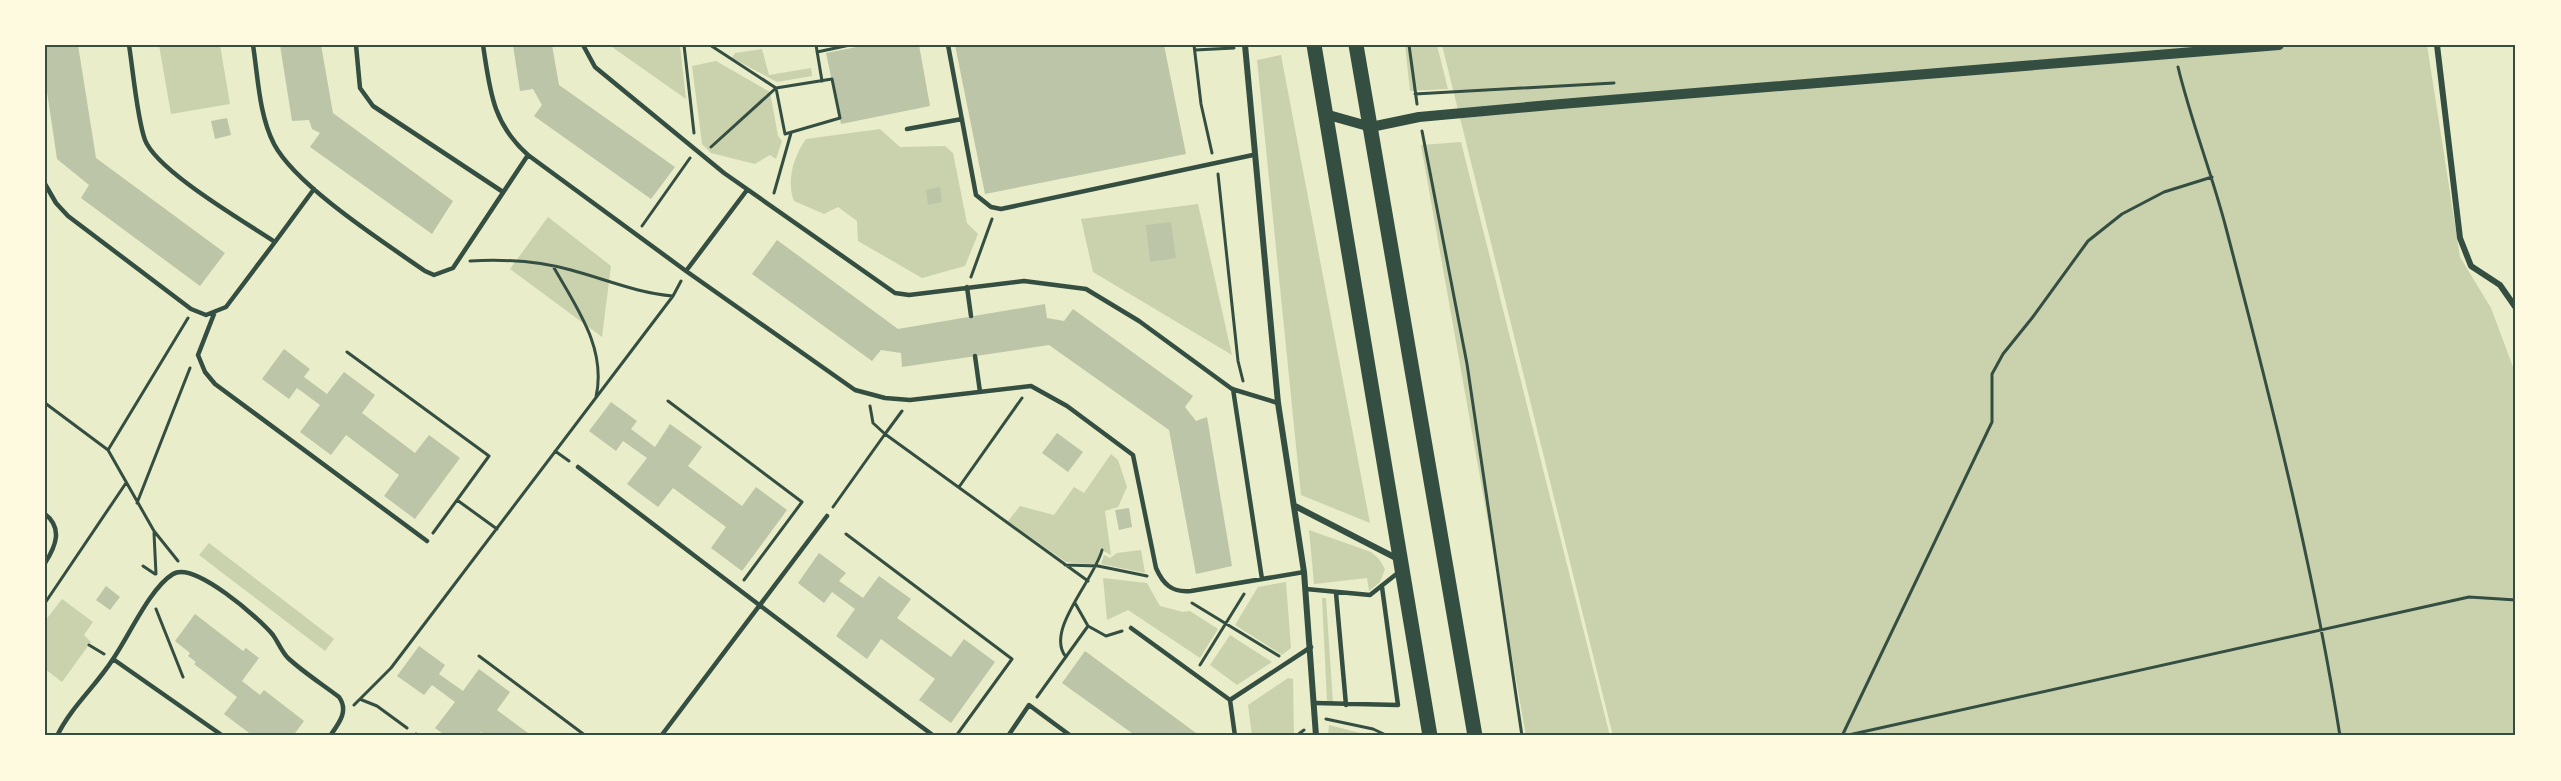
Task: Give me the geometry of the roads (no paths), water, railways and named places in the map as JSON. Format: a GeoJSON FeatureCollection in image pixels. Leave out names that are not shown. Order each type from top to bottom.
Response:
{"type":"FeatureCollection","features":[{"type":"Feature","properties":{"kind":"main road"},"geometry":{"type":"LineString","coordinates":[[1314,45],[1430,736]]}},
{"type":"Feature","properties":{"kind":"main road"},"geometry":{"type":"LineString","coordinates":[[1356,45],[1475,736]]}},
{"type":"Feature","properties":{"kind":"street"},"geometry":{"type":"LineString","coordinates":[[1245,45],[1253,155],[1278,403],[1306,589],[1316,736]]}},
{"type":"Feature","properties":{"kind":"street"},"geometry":{"type":"LineString","coordinates":[[1325,114],[1371,127],[1419,117],[2279,45]]}},
{"type":"Feature","properties":{"kind":"street"},"geometry":{"type":"LineString","coordinates":[[2437,45],[2460,238],[2471,266],[2500,285],[2516,308]]}},
{"type":"Feature","properties":{"kind":"street"},"geometry":{"type":"LineString","coordinates":[[1294,506],[1400,565]]}},
{"type":"Feature","properties":{"kind":"lane"},"geometry":{"type":"LineString","coordinates":[[129,45],[145,139],[153,154],[198,189],[275,242]]}},
{"type":"Feature","properties":{"kind":"lane"},"geometry":{"type":"LineString","coordinates":[[253,45],[270,135],[282,156],[314,189],[425,272],[434,275],[453,268],[528,155]]}},
{"type":"Feature","properties":{"kind":"lane"},"geometry":{"type":"LineString","coordinates":[[356,45],[360,88],[372,106],[503,192]]}},
{"type":"Feature","properties":{"kind":"lane"},"geometry":{"type":"LineString","coordinates":[[483,45],[495,111],[514,142],[528,155],[686,271],[843,383],[869,394],[910,400],[1031,386],[1066,406],[1132,455],[1156,568],[1160,579],[1168,587],[1182,592],[1304,572]]}},
{"type":"Feature","properties":{"kind":"lane"},"geometry":{"type":"LineString","coordinates":[[583,45],[595,67],[747,190],[895,293],[909,295],[1024,281],[1086,289],[1139,321],[1233,389],[1246,395],[1278,403]]}},
{"type":"Feature","properties":{"kind":"lane"},"geometry":{"type":"LineString","coordinates":[[948,45],[976,195],[996,208],[1253,155]]}},
{"type":"Feature","properties":{"kind":"lane"},"geometry":{"type":"LineString","coordinates":[[907,129],[962,119]]}},
{"type":"Feature","properties":{"kind":"lane"},"geometry":{"type":"LineString","coordinates":[[45,184],[56,203],[68,216],[191,309],[206,315],[214,314],[226,307],[314,189]]}},
{"type":"Feature","properties":{"kind":"lane"},"geometry":{"type":"LineString","coordinates":[[686,271],[747,190]]}},
{"type":"Feature","properties":{"kind":"lane"},"geometry":{"type":"LineString","coordinates":[[967,287],[971,316]]}},
{"type":"Feature","properties":{"kind":"lane"},"geometry":{"type":"LineString","coordinates":[[214,314],[198,355],[205,372],[215,384],[427,542]]}},
{"type":"Feature","properties":{"kind":"lane"},"geometry":{"type":"LineString","coordinates":[[975,356],[980,392]]}},
{"type":"Feature","properties":{"kind":"lane"},"geometry":{"type":"LineString","coordinates":[[1233,389],[1262,579]]}},
{"type":"Feature","properties":{"kind":"lane"},"geometry":{"type":"LineString","coordinates":[[578,467],[934,736]]}},
{"type":"Feature","properties":{"kind":"lane"},"geometry":{"type":"LineString","coordinates":[[45,514],[57,527],[57,537],[45,563]]}},
{"type":"Feature","properties":{"kind":"lane"},"geometry":{"type":"LineString","coordinates":[[661,736],[827,516]]}},
{"type":"Feature","properties":{"kind":"lane"},"geometry":{"type":"LineString","coordinates":[[1306,589],[1370,595],[1382,586],[1400,565]]}},
{"type":"Feature","properties":{"kind":"lane"},"geometry":{"type":"LineString","coordinates":[[57,736],[67,718],[113,659],[164,580],[179,571],[188,572],[205,580],[251,613],[273,635],[287,657],[339,697],[343,713],[330,736]]}},
{"type":"Feature","properties":{"kind":"lane"},"geometry":{"type":"LineString","coordinates":[[1315,703],[1398,705],[1382,586]]}},
{"type":"Feature","properties":{"kind":"lane"},"geometry":{"type":"LineString","coordinates":[[1336,593],[1346,705]]}},
{"type":"Feature","properties":{"kind":"lane"},"geometry":{"type":"LineString","coordinates":[[1131,628],[1230,700],[1235,736]]}},
{"type":"Feature","properties":{"kind":"lane"},"geometry":{"type":"LineString","coordinates":[[1230,700],[1311,647]]}},
{"type":"Feature","properties":{"kind":"lane"},"geometry":{"type":"LineString","coordinates":[[113,659],[223,736]]}},
{"type":"Feature","properties":{"kind":"lane"},"geometry":{"type":"LineString","coordinates":[[1008,736],[1029,705],[1071,736]]}}]}
